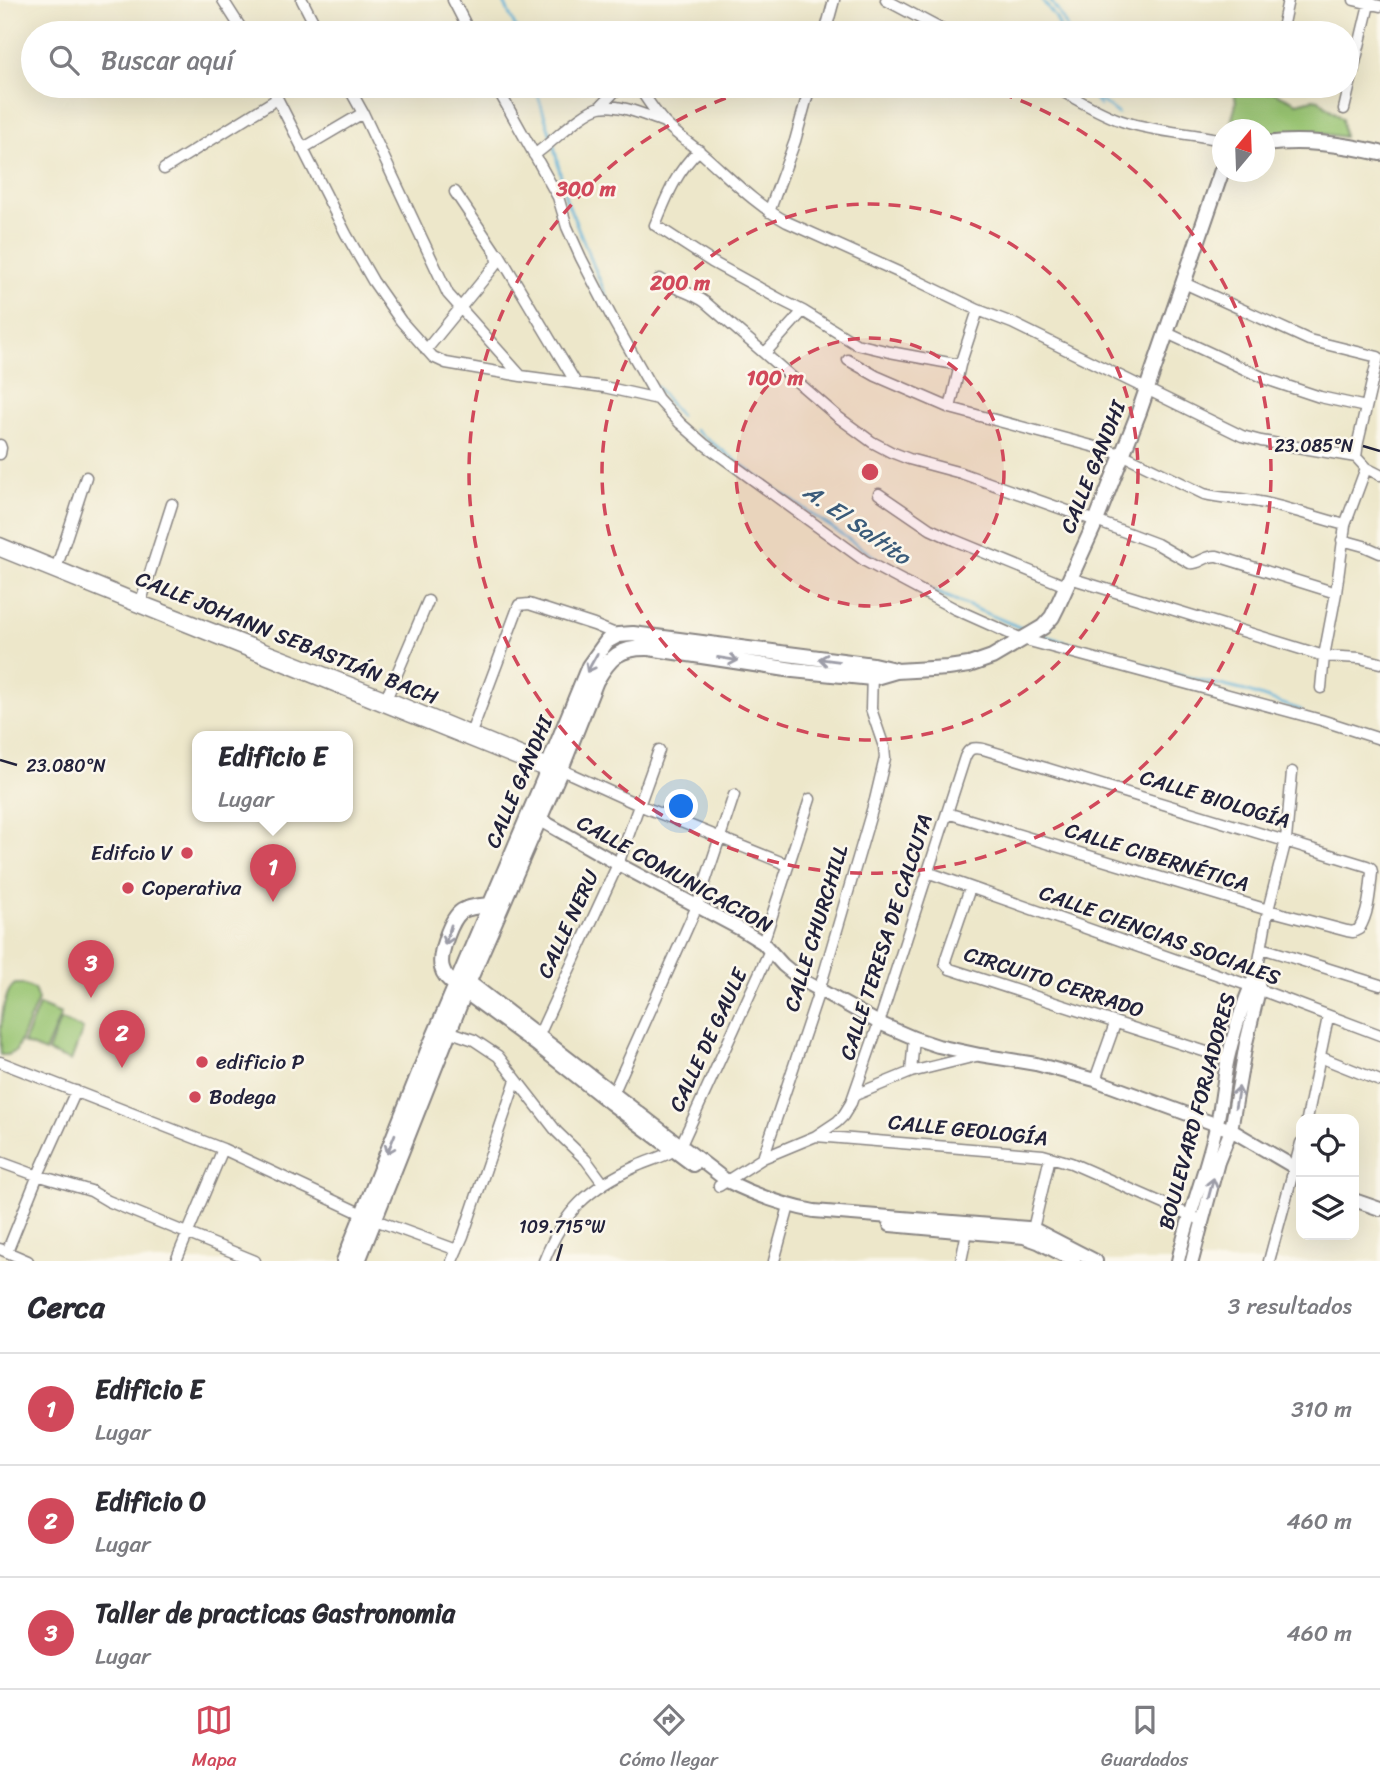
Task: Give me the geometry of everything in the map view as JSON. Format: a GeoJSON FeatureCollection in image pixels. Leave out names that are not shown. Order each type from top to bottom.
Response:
{"type":"FeatureCollection","features":[{"type":"Feature","properties":{"kind":"main road"},"geometry":{"type":"LineString","coordinates":[[1275,143],[1314,141],[1380,153]]}},
{"type":"Feature","properties":{"kind":"main road","name":"CALLE GANDHI"},"geometry":{"type":"LineString","coordinates":[[552,768],[596,681],[604,668],[623,651],[635,648],[669,650],[793,670],[896,671],[969,664],[992,657],[1043,627],[1052,617],[1096,521],[1167,333],[1219,182]]}},
{"type":"Feature","properties":{"kind":"main road","name":"CALLE GANDHI"},"geometry":{"type":"LineString","coordinates":[[369,1217],[443,1029],[534,817],[589,666],[607,641],[618,635],[641,635],[872,671]]}},
{"type":"Feature","properties":{"kind":"main road","name":"CALLE GANDHI"},"geometry":{"type":"LineString","coordinates":[[462,983],[490,905],[534,817]]}},
{"type":"Feature","properties":{"kind":"main road"},"geometry":{"type":"LineString","coordinates":[[462,983],[449,980],[441,960],[452,923],[462,911],[490,905]]}},
{"type":"Feature","properties":{"kind":"main road"},"geometry":{"type":"LineString","coordinates":[[344,1261],[369,1217]]}},
{"type":"Feature","properties":{"kind":"main road"},"geometry":{"type":"LineString","coordinates":[[358,1261],[369,1217]]}},
{"type":"Feature","properties":{"kind":"street"},"geometry":{"type":"LineString","coordinates":[[223,0],[236,21]]}},
{"type":"Feature","properties":{"kind":"street"},"geometry":{"type":"LineString","coordinates":[[302,0],[313,21]]}},
{"type":"Feature","properties":{"kind":"street"},"geometry":{"type":"LineString","coordinates":[[453,0],[464,21]]}},
{"type":"Feature","properties":{"kind":"street"},"geometry":{"type":"LineString","coordinates":[[828,21],[834,0]]}},
{"type":"Feature","properties":{"kind":"street"},"geometry":{"type":"LineString","coordinates":[[886,0],[925,21]]}},
{"type":"Feature","properties":{"kind":"street"},"geometry":{"type":"LineString","coordinates":[[1284,21],[1288,0]]}},
{"type":"Feature","properties":{"kind":"street"},"geometry":{"type":"LineString","coordinates":[[1354,0],[1380,6]]}},
{"type":"Feature","properties":{"kind":"street"},"geometry":{"type":"LineString","coordinates":[[1359,47],[1369,2]]}},
{"type":"Feature","properties":{"kind":"street"},"geometry":{"type":"LineString","coordinates":[[355,98],[443,284],[460,310],[520,376]]}},
{"type":"Feature","properties":{"kind":"street"},"geometry":{"type":"LineString","coordinates":[[503,98],[558,197],[567,227],[592,278],[658,399],[680,424],[704,444],[865,561],[955,609],[1022,639],[1321,720],[1380,739]]}},
{"type":"Feature","properties":{"kind":"street"},"geometry":{"type":"LineString","coordinates":[[534,155],[608,98]]}},
{"type":"Feature","properties":{"kind":"street"},"geometry":{"type":"LineString","coordinates":[[647,98],[664,122],[769,212],[787,222],[1012,323],[1235,433],[1250,439],[1356,457],[1366,468],[1380,475]]}},
{"type":"Feature","properties":{"kind":"street"},"geometry":{"type":"LineString","coordinates":[[769,212],[795,141],[807,98]]}},
{"type":"Feature","properties":{"kind":"street"},"geometry":{"type":"LineString","coordinates":[[1075,98],[1124,122],[1212,137]]}},
{"type":"Feature","properties":{"kind":"street"},"geometry":{"type":"LineString","coordinates":[[1345,109],[1347,98]]}},
{"type":"Feature","properties":{"kind":"street"},"geometry":{"type":"LineString","coordinates":[[164,169],[277,99],[373,281],[393,311],[438,360],[520,376],[604,387],[658,399]]}},
{"type":"Feature","properties":{"kind":"street"},"geometry":{"type":"LineString","coordinates":[[600,107],[615,107],[664,122]]}},
{"type":"Feature","properties":{"kind":"street"},"geometry":{"type":"LineString","coordinates":[[302,149],[363,113]]}},
{"type":"Feature","properties":{"kind":"street"},"geometry":{"type":"LineString","coordinates":[[698,150],[679,173],[655,225],[712,262],[803,311],[856,344],[960,365]]}},
{"type":"Feature","properties":{"kind":"street"},"geometry":{"type":"LineString","coordinates":[[426,349],[497,263],[496,253],[455,192]]}},
{"type":"Feature","properties":{"kind":"street"},"geometry":{"type":"LineString","coordinates":[[490,238],[576,383]]}},
{"type":"Feature","properties":{"kind":"street"},"geometry":{"type":"LineString","coordinates":[[660,279],[705,302],[838,417],[872,442],[891,452],[970,476],[1096,521],[1157,544],[1190,563],[1195,564],[1210,555],[1217,556],[1336,593]]}},
{"type":"Feature","properties":{"kind":"street"},"geometry":{"type":"LineString","coordinates":[[1184,283],[1309,340],[1378,357],[1356,457]]}},
{"type":"Feature","properties":{"kind":"street"},"geometry":{"type":"LineString","coordinates":[[950,408],[960,365],[978,310]]}},
{"type":"Feature","properties":{"kind":"street"},"geometry":{"type":"LineString","coordinates":[[765,353],[803,311]]}},
{"type":"Feature","properties":{"kind":"street"},"geometry":{"type":"LineString","coordinates":[[1167,333],[1266,379],[1320,397],[1366,407]]}},
{"type":"Feature","properties":{"kind":"street"},"geometry":{"type":"LineString","coordinates":[[848,360],[876,376],[950,408],[1122,454],[1204,494],[1272,504],[1345,525]]}},
{"type":"Feature","properties":{"kind":"street"},"geometry":{"type":"LineString","coordinates":[[0,445],[0,454]]}},
{"type":"Feature","properties":{"kind":"street"},"geometry":{"type":"LineString","coordinates":[[1321,688],[1345,525],[1366,468]]}},
{"type":"Feature","properties":{"kind":"street"},"geometry":{"type":"LineString","coordinates":[[57,566],[86,477]]}},
{"type":"Feature","properties":{"kind":"street"},"geometry":{"type":"LineString","coordinates":[[879,494],[930,529],[1068,582],[1324,656],[1360,658],[1380,663]]}},
{"type":"Feature","properties":{"kind":"street"},"geometry":{"type":"LineString","coordinates":[[141,601],[172,504]]}},
{"type":"Feature","properties":{"kind":"street"},"geometry":{"type":"LineString","coordinates":[[1342,540],[1380,553]]}},
{"type":"Feature","properties":{"kind":"street","name":"CALLE JOHANN SEBASTIÁN BACH"},"geometry":{"type":"LineString","coordinates":[[0,543],[387,697],[552,768]]}},
{"type":"Feature","properties":{"kind":"street","name":"CALLE JOHANN SEBASTIÁN BACH"},"geometry":{"type":"LineString","coordinates":[[0,551],[552,768]]}},
{"type":"Feature","properties":{"kind":"street"},"geometry":{"type":"LineString","coordinates":[[387,697],[428,601]]}},
{"type":"Feature","properties":{"kind":"street"},"geometry":{"type":"LineString","coordinates":[[471,733],[519,605],[529,604],[618,635]]}},
{"type":"Feature","properties":{"kind":"street","name":"CALLE CHURCHILL"},"geometry":{"type":"LineString","coordinates":[[763,1158],[819,991],[884,762],[884,747],[871,709],[872,671]]}},
{"type":"Feature","properties":{"kind":"street","name":"CALLE TERESA DE CALCUTA"},"geometry":{"type":"LineString","coordinates":[[816,1136],[843,1116],[855,1095],[967,753],[972,748],[983,749]]}},
{"type":"Feature","properties":{"kind":"street","name":"CALLE BIOLOGÍA"},"geometry":{"type":"LineString","coordinates":[[983,749],[1371,868],[1367,908],[1362,926],[1356,931]]}},
{"type":"Feature","properties":{"kind":"street","name":"CALLE NERU"},"geometry":{"type":"LineString","coordinates":[[539,1035],[618,864],[659,750]]}},
{"type":"Feature","properties":{"kind":"street"},"geometry":{"type":"LineString","coordinates":[[552,768],[788,865]]}},
{"type":"Feature","properties":{"kind":"street","name":"BOULEVARD FORJADORES"},"geometry":{"type":"LineString","coordinates":[[1192,1261],[1219,1162],[1231,1129],[1268,911],[1286,840],[1292,772]]}},
{"type":"Feature","properties":{"kind":"street"},"geometry":{"type":"LineString","coordinates":[[613,1094],[696,906],[734,794]]}},
{"type":"Feature","properties":{"kind":"street","name":"CALLE DE GAULE"},"geometry":{"type":"LineString","coordinates":[[678,1148],[767,946],[788,865],[810,799]]}},
{"type":"Feature","properties":{"kind":"street","name":"CALLE CIBERNÉTICA"},"geometry":{"type":"LineString","coordinates":[[947,813],[1268,911],[1356,931]]}},
{"type":"Feature","properties":{"kind":"street","name":"CALLE COMUNICACION"},"geometry":{"type":"LineString","coordinates":[[534,817],[742,930],[767,946],[791,972],[819,991],[879,1023],[938,1046],[1036,1064],[1096,1080],[1231,1129],[1296,1167]]}},
{"type":"Feature","properties":{"kind":"street","name":"CALLE CIENCIAS SOCIALES"},"geometry":{"type":"LineString","coordinates":[[927,872],[1380,1035]]}},
{"type":"Feature","properties":{"kind":"street","name":"CIRCUITO CERRADO"},"geometry":{"type":"LineString","coordinates":[[970,888],[945,963],[954,971],[1228,1059]]}},
{"type":"Feature","properties":{"kind":"street"},"geometry":{"type":"LineString","coordinates":[[1262,948],[1380,985]]}},
{"type":"Feature","properties":{"kind":"street"},"geometry":{"type":"LineString","coordinates":[[462,983],[539,1035],[746,1200],[814,1219],[1029,1238],[1074,1261]]}},
{"type":"Feature","properties":{"kind":"street"},"geometry":{"type":"LineString","coordinates":[[462,983],[610,1103],[678,1148]]}},
{"type":"Feature","properties":{"kind":"street","name":"BOULEVARD FORJADORES"},"geometry":{"type":"LineString","coordinates":[[1178,1261],[1217,1125],[1228,1059],[1242,1009],[1254,988]]}},
{"type":"Feature","properties":{"kind":"street"},"geometry":{"type":"LineString","coordinates":[[1308,1114],[1328,1017]]}},
{"type":"Feature","properties":{"kind":"street"},"geometry":{"type":"LineString","coordinates":[[1096,1080],[1115,1024]]}},
{"type":"Feature","properties":{"kind":"street"},"geometry":{"type":"LineString","coordinates":[[443,1029],[474,1040],[498,1056],[557,1132],[578,1152],[603,1183]]}},
{"type":"Feature","properties":{"kind":"street"},"geometry":{"type":"LineString","coordinates":[[911,1072],[914,1038]]}},
{"type":"Feature","properties":{"kind":"street"},"geometry":{"type":"LineString","coordinates":[[855,1095],[911,1072],[980,1055]]}},
{"type":"Feature","properties":{"kind":"street"},"geometry":{"type":"LineString","coordinates":[[1321,1057],[1380,1081]]}},
{"type":"Feature","properties":{"kind":"street"},"geometry":{"type":"LineString","coordinates":[[0,1062],[223,1149],[369,1217],[457,1250]]}},
{"type":"Feature","properties":{"kind":"street"},"geometry":{"type":"LineString","coordinates":[[452,1261],[516,1080]]}},
{"type":"Feature","properties":{"kind":"street"},"geometry":{"type":"LineString","coordinates":[[29,1261],[3,1251],[76,1091]]}},
{"type":"Feature","properties":{"kind":"street","name":"CALLE GEOLOGÍA"},"geometry":{"type":"LineString","coordinates":[[763,1158],[816,1136],[1050,1157],[1071,1163],[1202,1221]]}},
{"type":"Feature","properties":{"kind":"street"},"geometry":{"type":"LineString","coordinates":[[544,1261],[565,1218],[603,1183],[678,1148]]}},
{"type":"Feature","properties":{"kind":"street"},"geometry":{"type":"LineString","coordinates":[[176,1261],[223,1149]]}},
{"type":"Feature","properties":{"kind":"street"},"geometry":{"type":"LineString","coordinates":[[1033,1229],[1050,1157]]}},
{"type":"Feature","properties":{"kind":"street"},"geometry":{"type":"LineString","coordinates":[[723,1183],[763,1158]]}},
{"type":"Feature","properties":{"kind":"street"},"geometry":{"type":"LineString","coordinates":[[0,1162],[91,1191],[108,1201],[255,1261]]}},
{"type":"Feature","properties":{"kind":"street"},"geometry":{"type":"LineString","coordinates":[[1269,1261],[1296,1177]]}},
{"type":"Feature","properties":{"kind":"street"},"geometry":{"type":"LineString","coordinates":[[1359,1202],[1380,1209]]}},
{"type":"Feature","properties":{"kind":"street"},"geometry":{"type":"LineString","coordinates":[[789,1210],[1033,1229],[1096,1261]]}},
{"type":"Feature","properties":{"kind":"street"},"geometry":{"type":"LineString","coordinates":[[774,1261],[789,1210]]}},
{"type":"Feature","properties":{"kind":"street"},"geometry":{"type":"LineString","coordinates":[[961,1261],[967,1232]]}},
{"type":"Feature","properties":{"kind":"green space"},"geometry":{"type":"Polygon","coordinates":[[[1236,98],[1286,98],[1297,103],[1319,100],[1342,119],[1344,137],[1305,131],[1275,133],[1275,119],[1232,119],[1236,98]]]}},
{"type":"Feature","properties":{"kind":"green space"},"geometry":{"type":"Polygon","coordinates":[[[15,984],[34,989],[38,1000],[16,1051],[1,1055],[4,1006],[10,989],[15,984]]]}},
{"type":"Feature","properties":{"kind":"green space"},"geometry":{"type":"Polygon","coordinates":[[[39,1005],[61,1014],[45,1052],[23,1043],[39,1005]]]}},
{"type":"Feature","properties":{"kind":"green space"},"geometry":{"type":"Polygon","coordinates":[[[60,1020],[83,1029],[71,1061],[48,1052],[60,1020]]]}},
{"type":"Feature","properties":{"kind":"waterway","name":"A. El Saltito"},"geometry":{"type":"LineString","coordinates":[[503,0],[513,21]]}},
{"type":"Feature","properties":{"kind":"waterway"},"geometry":{"type":"LineString","coordinates":[[1042,0],[1057,21]]}},
{"type":"Feature","properties":{"kind":"waterway"},"geometry":{"type":"LineString","coordinates":[[1050,0],[1064,21]]}},
{"type":"Feature","properties":{"kind":"waterway","name":"A. El Saltito"},"geometry":{"type":"LineString","coordinates":[[539,98],[551,136]]}},
{"type":"Feature","properties":{"kind":"waterway"},"geometry":{"type":"LineString","coordinates":[[1094,98],[1100,106]]}},
{"type":"Feature","properties":{"kind":"waterway"},"geometry":{"type":"LineString","coordinates":[[1100,98],[1118,114]]}},
{"type":"Feature","properties":{"kind":"waterway","name":"A. El Saltito"},"geometry":{"type":"LineString","coordinates":[[553,142],[566,199],[607,298]]}},
{"type":"Feature","properties":{"kind":"waterway","name":"A. El Saltito"},"geometry":{"type":"LineString","coordinates":[[656,386],[680,416]]}},
{"type":"Feature","properties":{"kind":"waterway","name":"A. El Saltito"},"geometry":{"type":"LineString","coordinates":[[695,430],[762,480],[904,577]]}},
{"type":"Feature","properties":{"kind":"waterway","name":"A. El Saltito"},"geometry":{"type":"LineString","coordinates":[[919,585],[1026,630]]}},
{"type":"Feature","properties":{"kind":"waterway","name":"A. El Saltito"},"geometry":{"type":"LineString","coordinates":[[1042,635],[1171,673],[1245,691],[1301,710]]}},
{"type":"Feature","properties":{"kind":"place","name":"Edifcio V"},"geometry":{"type":"Point","coordinates":[187,853]}},
{"type":"Feature","properties":{"kind":"place","name":"Coperativa"},"geometry":{"type":"Point","coordinates":[128,888]}},
{"type":"Feature","properties":{"kind":"place","name":"Edificio E"},"geometry":{"type":"Point","coordinates":[273,902]}},
{"type":"Feature","properties":{"kind":"place","name":"Taller de practicas Gastronomia"},"geometry":{"type":"Point","coordinates":[91,998]}},
{"type":"Feature","properties":{"kind":"place","name":"edificio P"},"geometry":{"type":"Point","coordinates":[202,1062]}},
{"type":"Feature","properties":{"kind":"place","name":"Edificio O"},"geometry":{"type":"Point","coordinates":[122,1068]}},
{"type":"Feature","properties":{"kind":"place","name":"Bodega"},"geometry":{"type":"Point","coordinates":[195,1097]}}]}
